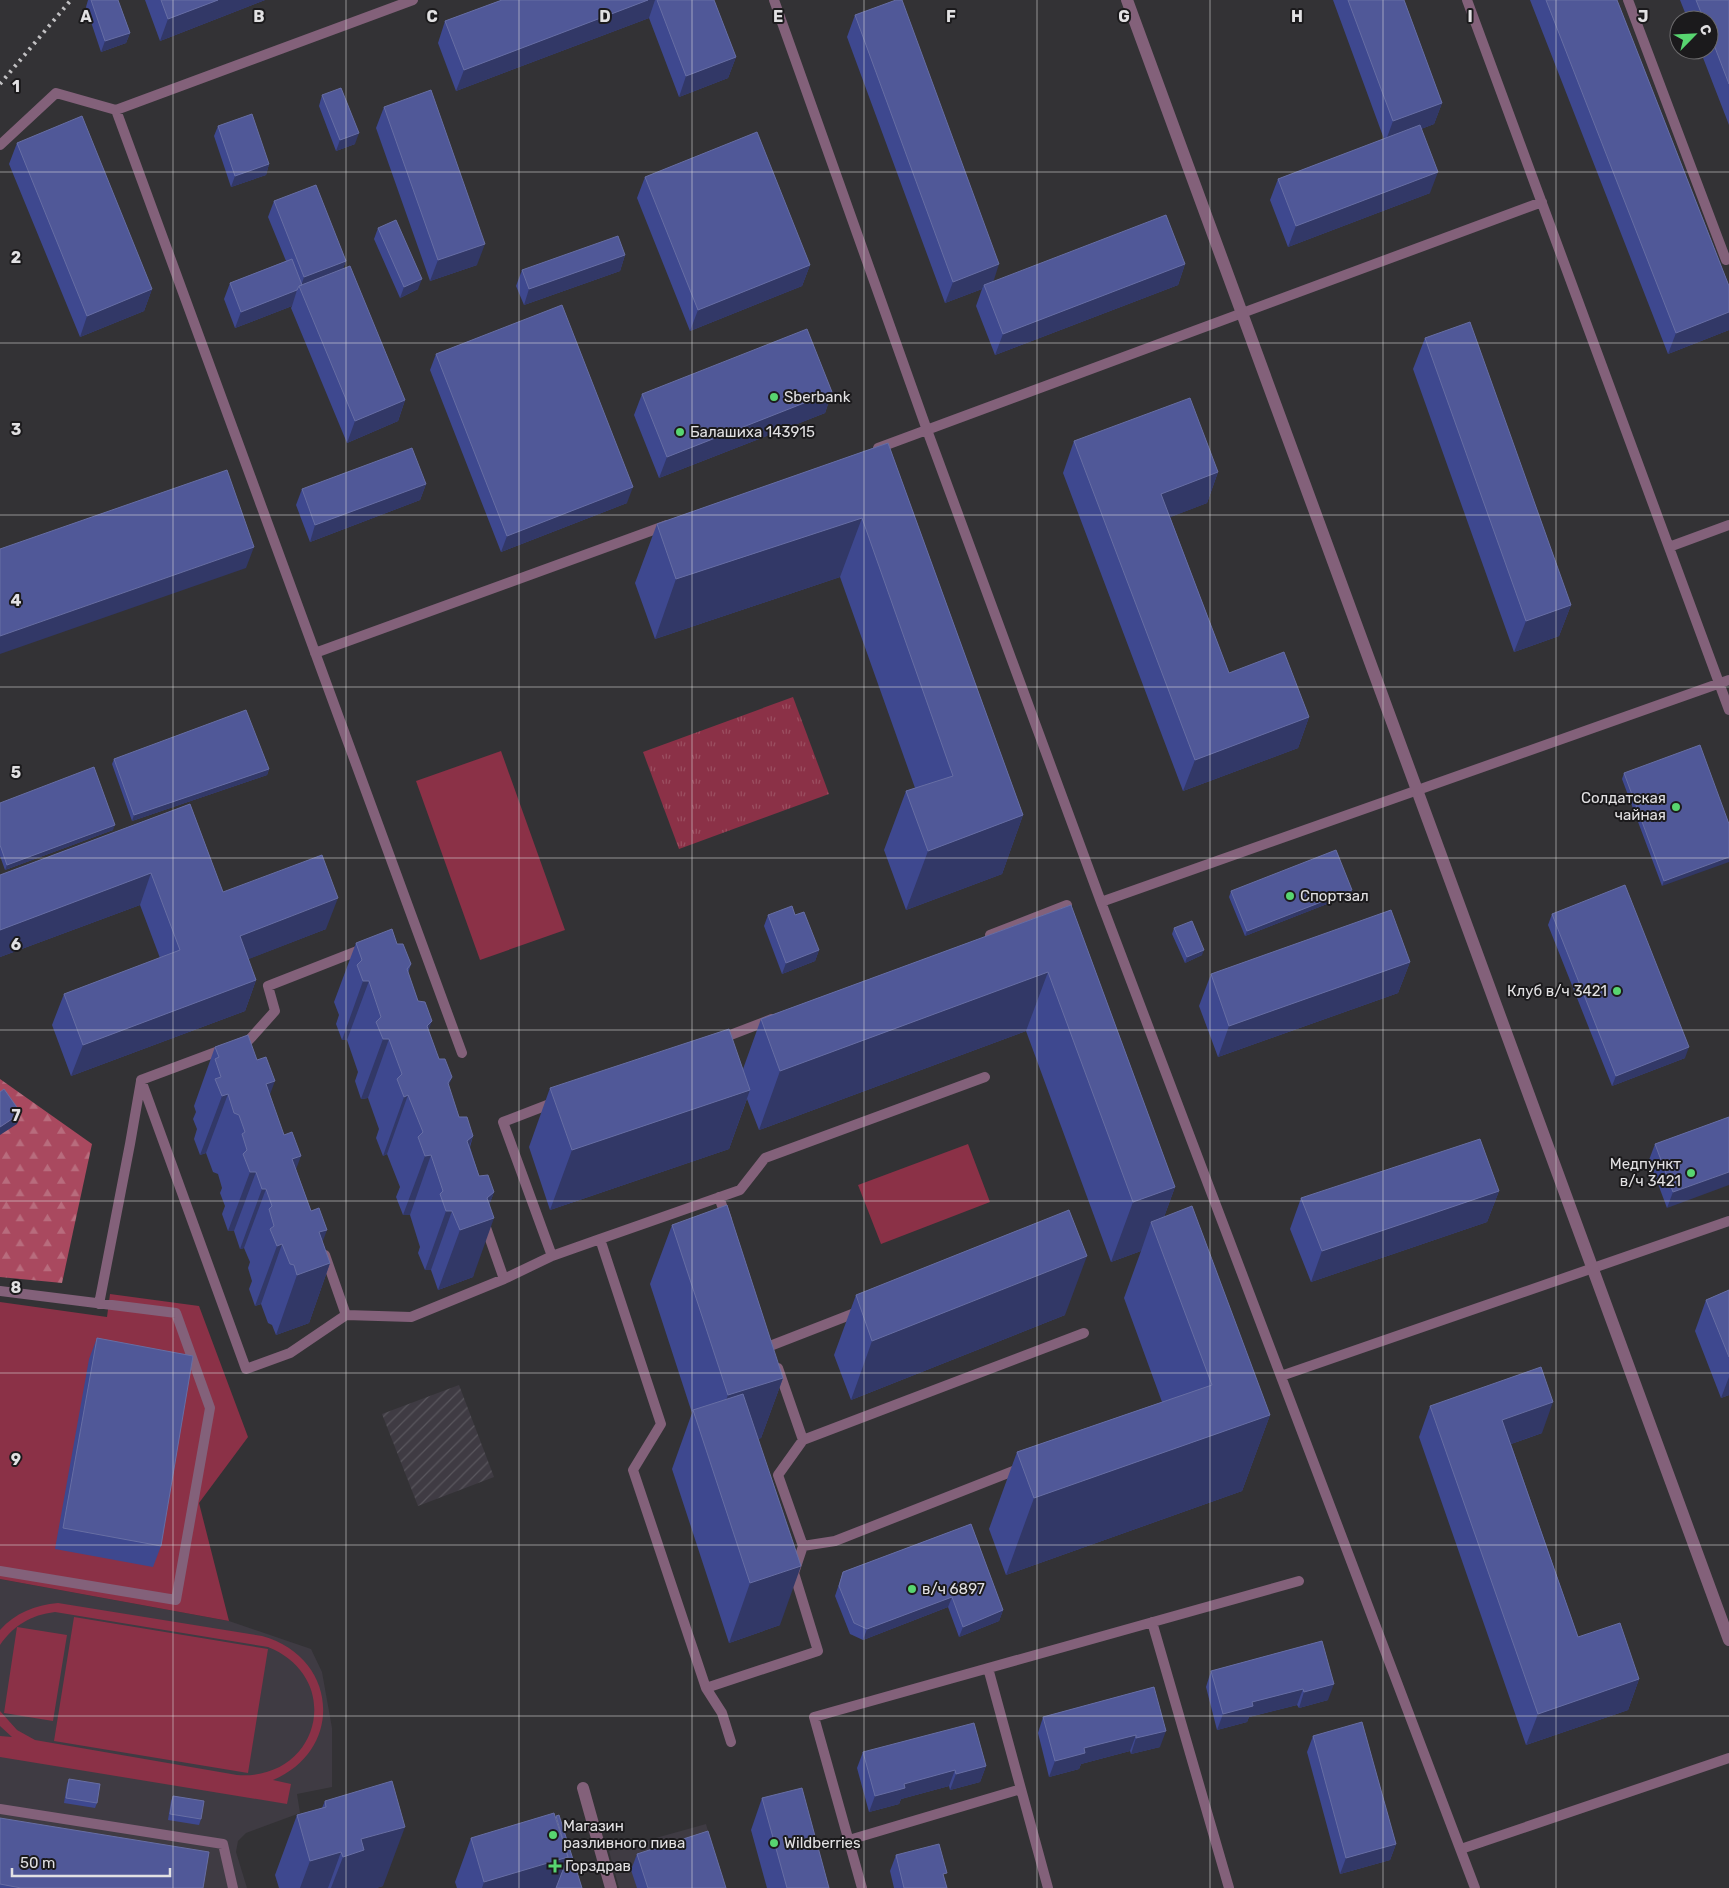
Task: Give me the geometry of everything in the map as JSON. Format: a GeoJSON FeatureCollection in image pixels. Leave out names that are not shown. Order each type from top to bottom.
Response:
{"type":"FeatureCollection","features":[{"type":"Feature","properties":{"kind":"street"},"geometry":{"type":"LineString","coordinates":[[1127,0],[1729,1640]]}},
{"type":"Feature","properties":{"kind":"street"},"geometry":{"type":"LineString","coordinates":[[583,1788],[611,1888]]}},
{"type":"Feature","properties":{"kind":"lane"},"geometry":{"type":"LineString","coordinates":[[0,144],[56,93],[116,110],[413,0]]}},
{"type":"Feature","properties":{"kind":"lane"},"geometry":{"type":"LineString","coordinates":[[774,0],[926,430],[1100,902],[1475,1888]]}},
{"type":"Feature","properties":{"kind":"lane"},"geometry":{"type":"LineString","coordinates":[[1467,0],[1669,547],[1724,682],[1729,710]]}},
{"type":"Feature","properties":{"kind":"lane"},"geometry":{"type":"LineString","coordinates":[[1628,0],[1726,260],[1729,259]]}},
{"type":"Feature","properties":{"kind":"lane"},"geometry":{"type":"LineString","coordinates":[[116,110],[462,1053]]}},
{"type":"Feature","properties":{"kind":"lane"},"geometry":{"type":"LineString","coordinates":[[871,450],[1542,202]]}},
{"type":"Feature","properties":{"kind":"lane"},"geometry":{"type":"LineString","coordinates":[[315,653],[676,521]]}},
{"type":"Feature","properties":{"kind":"lane"},"geometry":{"type":"LineString","coordinates":[[1669,547],[1729,524]]}},
{"type":"Feature","properties":{"kind":"lane"},"geometry":{"type":"LineString","coordinates":[[1100,902],[1724,682]]}},
{"type":"Feature","properties":{"kind":"lane"},"geometry":{"type":"LineString","coordinates":[[983,937],[1066,905]]}},
{"type":"Feature","properties":{"kind":"lane"},"geometry":{"type":"LineString","coordinates":[[141,1080],[250,1045],[275,1011],[268,986],[370,946],[377,950]]}},
{"type":"Feature","properties":{"kind":"lane"},"geometry":{"type":"LineString","coordinates":[[706,1044],[780,1016]]}},
{"type":"Feature","properties":{"kind":"lane"},"geometry":{"type":"LineString","coordinates":[[141,1080],[246,1369],[290,1353],[346,1315],[411,1317],[504,1279],[552,1256],[740,1190],[766,1158],[984,1077]]}},
{"type":"Feature","properties":{"kind":"lane"},"geometry":{"type":"LineString","coordinates":[[99,1304],[141,1080]]}},
{"type":"Feature","properties":{"kind":"lane"},"geometry":{"type":"LineString","coordinates":[[552,1256],[503,1122],[568,1097]]}},
{"type":"Feature","properties":{"kind":"lane"},"geometry":{"type":"LineString","coordinates":[[719,1197],[732,1234]]}},
{"type":"Feature","properties":{"kind":"lane"},"geometry":{"type":"LineString","coordinates":[[481,1215],[504,1279]]}},
{"type":"Feature","properties":{"kind":"lane"},"geometry":{"type":"LineString","coordinates":[[1281,1376],[1729,1221]]}},
{"type":"Feature","properties":{"kind":"lane"},"geometry":{"type":"LineString","coordinates":[[600,1239],[661,1424],[633,1470],[706,1688],[722,1712],[731,1742]]}},
{"type":"Feature","properties":{"kind":"lane"},"geometry":{"type":"LineString","coordinates":[[320,1242],[346,1315]]}},
{"type":"Feature","properties":{"kind":"lane"},"geometry":{"type":"LineString","coordinates":[[0,1291],[176,1313],[210,1408],[176,1600],[0,1571]]}},
{"type":"Feature","properties":{"kind":"lane"},"geometry":{"type":"LineString","coordinates":[[803,1440],[768,1342],[871,1306]]}},
{"type":"Feature","properties":{"kind":"lane"},"geometry":{"type":"LineString","coordinates":[[706,1688],[818,1651],[794,1573],[803,1546],[778,1475],[803,1440],[1084,1333]]}},
{"type":"Feature","properties":{"kind":"lane"},"geometry":{"type":"LineString","coordinates":[[803,1546],[835,1541],[1028,1465]]}},
{"type":"Feature","properties":{"kind":"lane"},"geometry":{"type":"LineString","coordinates":[[862,1888],[814,1716],[1299,1581]]}},
{"type":"Feature","properties":{"kind":"lane"},"geometry":{"type":"LineString","coordinates":[[1152,1622],[1229,1888]]}},
{"type":"Feature","properties":{"kind":"lane"},"geometry":{"type":"LineString","coordinates":[[988,1668],[1048,1888]]}},
{"type":"Feature","properties":{"kind":"lane"},"geometry":{"type":"LineString","coordinates":[[1461,1849],[1729,1758]]}},
{"type":"Feature","properties":{"kind":"lane"},"geometry":{"type":"LineString","coordinates":[[848,1840],[1021,1789]]}},
{"type":"Feature","properties":{"kind":"lane"},"geometry":{"type":"LineString","coordinates":[[0,1809],[223,1844],[232,1888]]}},
{"type":"Feature","properties":{"kind":"shaded area"},"geometry":{"type":"Polygon","coordinates":[[[459,1385],[494,1477],[418,1506],[382,1414],[459,1385]]]}},
{"type":"Feature","properties":{"kind":"shaded area"},"geometry":{"type":"Polygon","coordinates":[[[0,1579],[229,1621],[311,1649],[322,1672],[332,1728],[332,1787],[297,1794],[300,1813],[246,1833],[238,1841],[236,1852],[247,1888],[0,1888],[0,1579]]]}},
{"type":"Feature","properties":{"kind":"shaded area"},"geometry":{"type":"Polygon","coordinates":[[[706,1824],[724,1888],[619,1888],[609,1851],[706,1824]]]}},
{"type":"Feature","properties":{"kind":"green space"},"geometry":{"type":"Polygon","coordinates":[[[793,697],[829,794],[679,849],[643,752],[793,697]]]}},
{"type":"Feature","properties":{"kind":"green space"},"geometry":{"type":"Polygon","coordinates":[[[501,751],[565,930],[480,960],[416,781],[501,751]]]}},
{"type":"Feature","properties":{"kind":"green space"},"geometry":{"type":"Polygon","coordinates":[[[0,1079],[92,1144],[62,1283],[0,1277],[0,1079]]]}},
{"type":"Feature","properties":{"kind":"green space"},"geometry":{"type":"Polygon","coordinates":[[[968,1144],[990,1202],[881,1244],[858,1185],[968,1144]]]}},
{"type":"Feature","properties":{"kind":"green space"},"geometry":{"type":"Polygon","coordinates":[[[110,1294],[199,1306],[248,1437],[199,1503],[229,1621],[0,1579],[0,1302],[107,1317],[110,1294]]]}},
{"type":"Feature","properties":{"kind":"green space"},"geometry":{"type":"Polygon","coordinates":[[[58,1603],[262,1636],[287,1647],[306,1663],[318,1683],[323,1704],[321,1726],[312,1747],[296,1766],[273,1780],[291,1784],[287,1804],[0,1757],[0,1736],[12,1737],[0,1726],[0,1711],[17,1730],[35,1740],[237,1775],[265,1772],[288,1762],[304,1745],[312,1725],[314,1703],[307,1681],[292,1662],[268,1647],[55,1612],[46,1613],[24,1622],[11,1632],[0,1645],[0,1630],[12,1619],[33,1608],[58,1603]]]}},
{"type":"Feature","properties":{"kind":"green space"},"geometry":{"type":"Polygon","coordinates":[[[74,1617],[268,1649],[248,1773],[54,1741],[74,1617]]]}},
{"type":"Feature","properties":{"kind":"green space"},"geometry":{"type":"Polygon","coordinates":[[[17,1627],[67,1635],[53,1721],[4,1713],[17,1627]]]}},
{"type":"Feature","properties":{"kind":"building"},"geometry":{"type":"Polygon","coordinates":[[[91,0],[118,0],[130,33],[105,41],[91,0]]]}},
{"type":"Feature","properties":{"kind":"building"},"geometry":{"type":"Polygon","coordinates":[[[161,0],[218,0],[168,19],[161,0]]]}},
{"type":"Feature","properties":{"kind":"building"},"geometry":{"type":"Polygon","coordinates":[[[502,0],[648,0],[464,70],[445,21],[502,0]]]}},
{"type":"Feature","properties":{"kind":"building"},"geometry":{"type":"Polygon","coordinates":[[[657,0],[714,0],[736,57],[686,76],[657,0]]]}},
{"type":"Feature","properties":{"kind":"building"},"geometry":{"type":"Polygon","coordinates":[[[896,0],[902,0],[999,264],[953,282],[855,15],[896,0]]]}},
{"type":"Feature","properties":{"kind":"building"},"geometry":{"type":"Polygon","coordinates":[[[1348,0],[1404,0],[1442,103],[1393,121],[1348,0]]]}},
{"type":"Feature","properties":{"kind":"building"},"geometry":{"type":"Polygon","coordinates":[[[1546,0],[1617,0],[1729,286],[1729,312],[1676,333],[1546,0]]]}},
{"type":"Feature","properties":{"kind":"building"},"geometry":{"type":"Polygon","coordinates":[[[1696,0],[1729,0],[1729,84],[1719,58],[1719,10],[1700,10],[1696,0]]]}},
{"type":"Feature","properties":{"kind":"building"},"geometry":{"type":"Polygon","coordinates":[[[341,88],[359,133],[340,140],[322,95],[341,88]]]}},
{"type":"Feature","properties":{"kind":"building"},"geometry":{"type":"Polygon","coordinates":[[[431,90],[485,244],[438,260],[384,107],[431,90]]]}},
{"type":"Feature","properties":{"kind":"building"},"geometry":{"type":"Polygon","coordinates":[[[252,114],[269,164],[235,176],[218,126],[252,114]]]}},
{"type":"Feature","properties":{"kind":"building"},"geometry":{"type":"Polygon","coordinates":[[[82,116],[152,289],[87,316],[17,143],[82,116]]]}},
{"type":"Feature","properties":{"kind":"building"},"geometry":{"type":"Polygon","coordinates":[[[1420,125],[1438,172],[1296,226],[1278,179],[1420,125]]]}},
{"type":"Feature","properties":{"kind":"building"},"geometry":{"type":"Polygon","coordinates":[[[757,132],[810,265],[698,310],[645,177],[757,132]]]}},
{"type":"Feature","properties":{"kind":"building"},"geometry":{"type":"Polygon","coordinates":[[[316,185],[346,261],[304,277],[274,201],[316,185]]]}},
{"type":"Feature","properties":{"kind":"building"},"geometry":{"type":"Polygon","coordinates":[[[1166,215],[1185,264],[1003,334],[984,285],[1166,215]]]}},
{"type":"Feature","properties":{"kind":"building"},"geometry":{"type":"Polygon","coordinates":[[[396,220],[422,279],[404,287],[378,228],[396,220]]]}},
{"type":"Feature","properties":{"kind":"building"},"geometry":{"type":"Polygon","coordinates":[[[618,236],[625,255],[529,289],[522,270],[618,236]]]}},
{"type":"Feature","properties":{"kind":"building"},"geometry":{"type":"Polygon","coordinates":[[[292,259],[302,285],[297,290],[241,312],[230,283],[292,259]]]}},
{"type":"Feature","properties":{"kind":"building"},"geometry":{"type":"Polygon","coordinates":[[[350,266],[405,400],[355,421],[299,286],[350,266]]]}},
{"type":"Feature","properties":{"kind":"building"},"geometry":{"type":"Polygon","coordinates":[[[562,305],[633,487],[507,536],[436,354],[562,305]]]}},
{"type":"Feature","properties":{"kind":"building"},"geometry":{"type":"Polygon","coordinates":[[[1470,322],[1571,605],[1526,621],[1425,338],[1470,322]]]}},
{"type":"Feature","properties":{"kind":"building"},"geometry":{"type":"Polygon","coordinates":[[[807,329],[832,392],[667,457],[642,394],[807,329]]]}},
{"type":"Feature","properties":{"kind":"building"},"geometry":{"type":"Polygon","coordinates":[[[1190,398],[1218,472],[1161,494],[1229,673],[1284,652],[1309,717],[1195,760],[1074,441],[1190,398]]]}},
{"type":"Feature","properties":{"kind":"building"},"geometry":{"type":"Polygon","coordinates":[[[888,443],[1023,815],[928,851],[906,791],[953,776],[862,518],[676,579],[657,524],[888,443]]]}},
{"type":"Feature","properties":{"kind":"building"},"geometry":{"type":"Polygon","coordinates":[[[412,448],[426,484],[315,525],[302,489],[412,448]]]}},
{"type":"Feature","properties":{"kind":"building"},"geometry":{"type":"Polygon","coordinates":[[[227,470],[254,547],[0,636],[0,549],[227,470]]]}},
{"type":"Feature","properties":{"kind":"building"},"geometry":{"type":"Polygon","coordinates":[[[246,710],[269,769],[134,815],[114,759],[246,710]]]}},
{"type":"Feature","properties":{"kind":"building","name":"Солдатская чайная"},"geometry":{"type":"Polygon","coordinates":[[[1700,745],[1729,824],[1729,857],[1664,881],[1624,773],[1700,745]]]}},
{"type":"Feature","properties":{"kind":"building"},"geometry":{"type":"Polygon","coordinates":[[[94,767],[115,825],[7,865],[0,845],[0,803],[94,767]]]}},
{"type":"Feature","properties":{"kind":"building"},"geometry":{"type":"Polygon","coordinates":[[[190,804],[223,892],[322,855],[338,898],[240,936],[256,980],[83,1045],[64,994],[180,950],[151,873],[0,930],[0,875],[190,804]]]}},
{"type":"Feature","properties":{"kind":"building","name":"Спортзал"},"geometry":{"type":"Polygon","coordinates":[[[1336,850],[1352,890],[1247,931],[1231,891],[1336,850]]]}},
{"type":"Feature","properties":{"kind":"building","name":"Клуб в/ч 3421"},"geometry":{"type":"Polygon","coordinates":[[[1625,885],[1689,1047],[1616,1076],[1552,914],[1625,885]]]}},
{"type":"Feature","properties":{"kind":"building"},"geometry":{"type":"Polygon","coordinates":[[[1071,905],[1175,1187],[1133,1202],[1048,972],[780,1071],[761,1019],[1071,905]]]}},
{"type":"Feature","properties":{"kind":"building"},"geometry":{"type":"Polygon","coordinates":[[[792,906],[795,915],[804,912],[819,950],[786,963],[768,915],[792,906]]]}},
{"type":"Feature","properties":{"kind":"building"},"geometry":{"type":"Polygon","coordinates":[[[1391,910],[1410,962],[1229,1026],[1211,974],[1391,910]]]}},
{"type":"Feature","properties":{"kind":"building"},"geometry":{"type":"Polygon","coordinates":[[[1192,921],[1204,950],[1187,957],[1174,928],[1192,921]]]}},
{"type":"Feature","properties":{"kind":"building"},"geometry":{"type":"Polygon","coordinates":[[[392,929],[397,944],[403,944],[411,964],[407,969],[418,1001],[425,1002],[432,1021],[427,1026],[439,1059],[445,1059],[452,1077],[448,1083],[459,1117],[467,1117],[473,1136],[467,1141],[479,1176],[488,1175],[494,1192],[487,1198],[494,1218],[460,1230],[452,1211],[446,1211],[440,1194],[443,1191],[431,1155],[425,1156],[418,1137],[423,1132],[408,1095],[404,1097],[397,1079],[402,1074],[389,1039],[383,1039],[376,1022],[381,1017],[369,981],[363,981],[357,965],[362,960],[356,943],[392,929]]]}},
{"type":"Feature","properties":{"kind":"building"},"geometry":{"type":"Polygon","coordinates":[[[729,1029],[750,1090],[572,1150],[550,1088],[729,1029]]]}},
{"type":"Feature","properties":{"kind":"building"},"geometry":{"type":"Polygon","coordinates":[[[248,1035],[257,1060],[266,1057],[275,1081],[266,1084],[284,1135],[292,1132],[301,1156],[292,1159],[311,1211],[319,1208],[327,1230],[319,1232],[330,1263],[297,1275],[294,1265],[290,1264],[282,1244],[277,1246],[270,1229],[274,1226],[269,1209],[272,1206],[266,1189],[262,1189],[256,1172],[250,1172],[243,1154],[247,1150],[242,1134],[245,1132],[239,1115],[234,1113],[228,1094],[222,1096],[215,1079],[221,1077],[215,1059],[219,1057],[215,1047],[248,1035]]]}},
{"type":"Feature","properties":{"kind":"building"},"geometry":{"type":"Polygon","coordinates":[[[4,1089],[21,1113],[0,1127],[0,1092],[4,1089]]]}},
{"type":"Feature","properties":{"kind":"building","name":"Медпункт в/ч 3421"},"geometry":{"type":"Polygon","coordinates":[[[1729,1117],[1729,1172],[1673,1192],[1655,1144],[1729,1117]]]}},
{"type":"Feature","properties":{"kind":"building"},"geometry":{"type":"Polygon","coordinates":[[[1480,1139],[1499,1191],[1322,1251],[1301,1198],[1480,1139]]]}},
{"type":"Feature","properties":{"kind":"building"},"geometry":{"type":"Polygon","coordinates":[[[727,1205],[783,1378],[728,1395],[672,1225],[727,1205]]]}},
{"type":"Feature","properties":{"kind":"building"},"geometry":{"type":"Polygon","coordinates":[[[1192,1206],[1270,1415],[1034,1498],[1017,1452],[1212,1385],[1151,1222],[1192,1206]]]}},
{"type":"Feature","properties":{"kind":"building"},"geometry":{"type":"Polygon","coordinates":[[[1069,1210],[1087,1256],[872,1341],[856,1295],[1069,1210]]]}},
{"type":"Feature","properties":{"kind":"building"},"geometry":{"type":"Polygon","coordinates":[[[1729,1290],[1729,1357],[1706,1300],[1729,1290]]]}},
{"type":"Feature","properties":{"kind":"building"},"geometry":{"type":"Polygon","coordinates":[[[97,1338],[193,1356],[161,1546],[63,1528],[97,1338]]]}},
{"type":"Feature","properties":{"kind":"building"},"geometry":{"type":"Polygon","coordinates":[[[1541,1367],[1553,1402],[1502,1420],[1578,1637],[1620,1623],[1639,1679],[1538,1714],[1430,1406],[1541,1367]]]}},
{"type":"Feature","properties":{"kind":"building"},"geometry":{"type":"Polygon","coordinates":[[[743,1394],[801,1566],[750,1583],[693,1410],[743,1394]]]}},
{"type":"Feature","properties":{"kind":"building","name":"в/ч 6897"},"geometry":{"type":"Polygon","coordinates":[[[971,1524],[1003,1610],[963,1627],[952,1597],[867,1629],[854,1623],[839,1586],[843,1572],[971,1524]]]}},
{"type":"Feature","properties":{"kind":"building"},"geometry":{"type":"Polygon","coordinates":[[[1322,1641],[1334,1684],[1304,1692],[1303,1689],[1252,1702],[1253,1706],[1223,1714],[1211,1671],[1322,1641]]]}},
{"type":"Feature","properties":{"kind":"building"},"geometry":{"type":"Polygon","coordinates":[[[1154,1687],[1166,1731],[1136,1738],[1136,1735],[1084,1748],[1085,1753],[1055,1761],[1043,1717],[1154,1687]]]}},
{"type":"Feature","properties":{"kind":"building"},"geometry":{"type":"Polygon","coordinates":[[[1362,1722],[1396,1844],[1346,1858],[1313,1736],[1362,1722]]]}},
{"type":"Feature","properties":{"kind":"building"},"geometry":{"type":"Polygon","coordinates":[[[974,1723],[986,1766],[956,1774],[955,1770],[904,1784],[905,1788],[875,1796],[863,1752],[974,1723]]]}},
{"type":"Feature","properties":{"kind":"building"},"geometry":{"type":"Polygon","coordinates":[[[69,1779],[100,1784],[97,1803],[66,1798],[69,1779]]]}},
{"type":"Feature","properties":{"kind":"building"},"geometry":{"type":"Polygon","coordinates":[[[392,1781],[405,1827],[361,1839],[364,1850],[343,1857],[341,1852],[310,1861],[297,1815],[326,1807],[325,1801],[392,1781]]]}},
{"type":"Feature","properties":{"kind":"building"},"geometry":{"type":"Polygon","coordinates":[[[802,1788],[829,1888],[787,1888],[762,1798],[802,1788]]]}},
{"type":"Feature","properties":{"kind":"building"},"geometry":{"type":"Polygon","coordinates":[[[173,1796],[204,1801],[201,1819],[170,1814],[173,1796]]]}},
{"type":"Feature","properties":{"kind":"building"},"geometry":{"type":"Polygon","coordinates":[[[554,1813],[568,1857],[484,1882],[471,1838],[554,1813]]]}},
{"type":"Feature","properties":{"kind":"building"},"geometry":{"type":"Polygon","coordinates":[[[559,1815],[582,1888],[556,1888],[568,1857],[556,1816],[559,1815]]]}},
{"type":"Feature","properties":{"kind":"building"},"geometry":{"type":"Polygon","coordinates":[[[0,1818],[209,1852],[203,1888],[21,1888],[0,1884],[0,1818]]]}},
{"type":"Feature","properties":{"kind":"building"},"geometry":{"type":"Polygon","coordinates":[[[708,1831],[726,1888],[648,1888],[637,1854],[708,1831]]]}},
{"type":"Feature","properties":{"kind":"building"},"geometry":{"type":"Polygon","coordinates":[[[939,1844],[947,1873],[943,1874],[947,1888],[904,1888],[896,1855],[939,1844]]]}},
{"type":"Feature","properties":{"kind":"railway"},"geometry":{"type":"LineString","coordinates":[[0,84],[71,0]]}},
{"type":"Feature","properties":{"kind":"place","name":"Sberbank"},"geometry":{"type":"Point","coordinates":[774,397]}},
{"type":"Feature","properties":{"kind":"place","name":"Балашиха 143915"},"geometry":{"type":"Point","coordinates":[680,432]}},
{"type":"Feature","properties":{"kind":"place","name":"Солдатская чайная"},"geometry":{"type":"Point","coordinates":[1676,807]}},
{"type":"Feature","properties":{"kind":"place","name":"Спортзал"},"geometry":{"type":"Point","coordinates":[1290,896]}},
{"type":"Feature","properties":{"kind":"place","name":"Клуб в/ч 3421"},"geometry":{"type":"Point","coordinates":[1617,991]}},
{"type":"Feature","properties":{"kind":"place","name":"Медпункт в/ч 3421"},"geometry":{"type":"Point","coordinates":[1691,1173]}},
{"type":"Feature","properties":{"kind":"place","name":"в/ч 6897"},"geometry":{"type":"Point","coordinates":[912,1589]}},
{"type":"Feature","properties":{"kind":"place","name":"Магазин разливного пива"},"geometry":{"type":"Point","coordinates":[553,1835]}},
{"type":"Feature","properties":{"kind":"place","name":"Wildberries"},"geometry":{"type":"Point","coordinates":[774,1843]}},
{"type":"Feature","properties":{"kind":"place","name":"Горздрав"},"geometry":{"type":"Point","coordinates":[555,1866]}}]}
